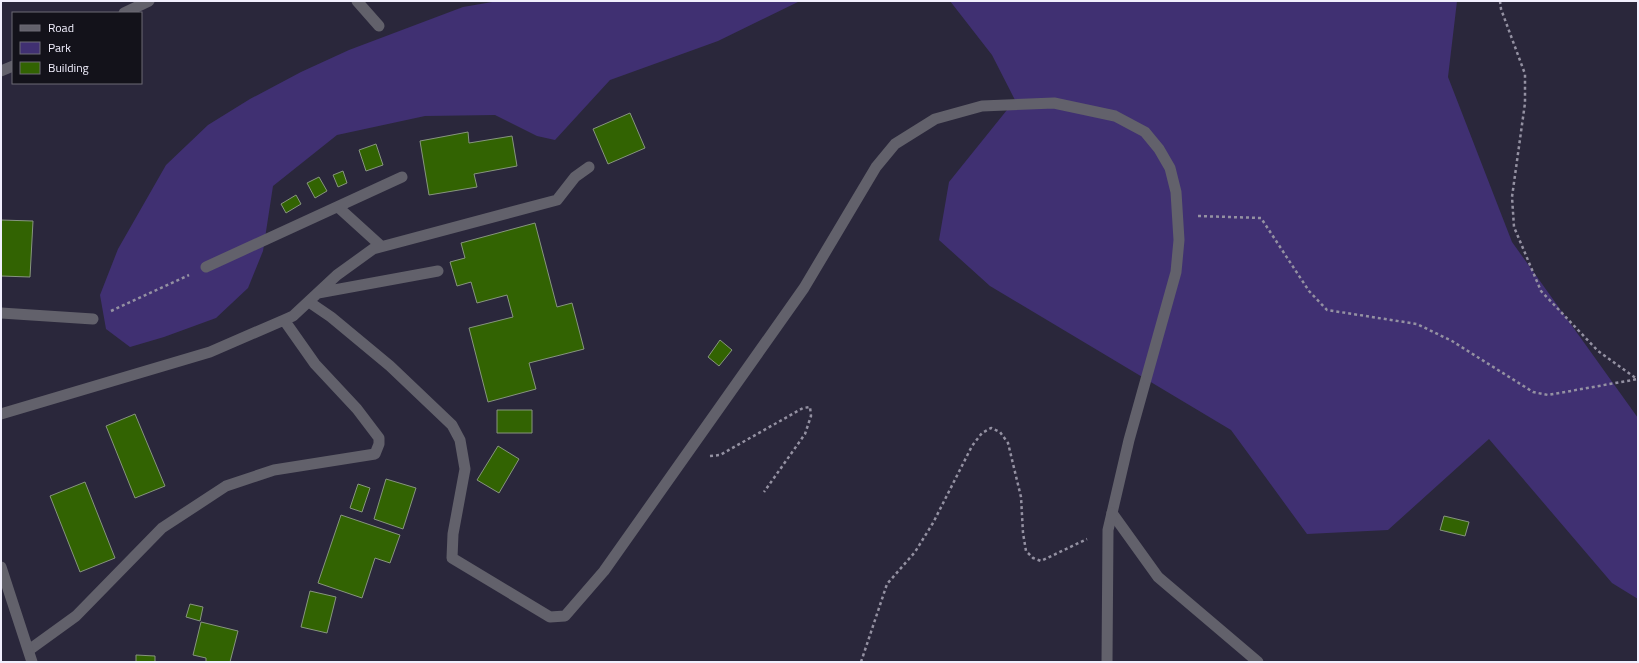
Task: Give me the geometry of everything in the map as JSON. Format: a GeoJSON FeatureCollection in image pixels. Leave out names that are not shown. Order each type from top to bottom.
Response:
{"type":"FeatureCollection","features":[{"type":"Feature","properties":{"kind":"street"},"geometry":{"type":"LineString","coordinates":[[126,12],[149,1]]}},
{"type":"Feature","properties":{"kind":"street"},"geometry":{"type":"LineString","coordinates":[[356,1],[379,26]]}},
{"type":"Feature","properties":{"kind":"street"},"geometry":{"type":"LineString","coordinates":[[1,71],[12,66]]}},
{"type":"Feature","properties":{"kind":"street"},"geometry":{"type":"LineString","coordinates":[[309,302],[331,317],[390,366],[452,424],[460,440],[465,469],[453,534],[452,558],[550,617],[565,616],[604,571],[804,288],[876,167],[895,144],[935,119],[982,106],[1054,103],[1115,116],[1145,132],[1170,168],[1176,192],[1179,240],[1176,272],[1129,440],[1108,530],[1107,662]]}},
{"type":"Feature","properties":{"kind":"street"},"geometry":{"type":"LineString","coordinates":[[1,414],[210,352],[293,316],[337,275],[373,249],[557,200],[575,177],[588,167]]}},
{"type":"Feature","properties":{"kind":"street"},"geometry":{"type":"LineString","coordinates":[[206,267],[402,177]]}},
{"type":"Feature","properties":{"kind":"street"},"geometry":{"type":"LineString","coordinates":[[338,207],[382,246]]}},
{"type":"Feature","properties":{"kind":"street"},"geometry":{"type":"LineString","coordinates":[[318,293],[438,271]]}},
{"type":"Feature","properties":{"kind":"street"},"geometry":{"type":"LineString","coordinates":[[1,313],[93,319]]}},
{"type":"Feature","properties":{"kind":"street"},"geometry":{"type":"LineString","coordinates":[[29,650],[76,616],[162,528],[226,486],[274,470],[375,454],[379,444],[379,438],[357,409],[315,364],[284,320]]}},
{"type":"Feature","properties":{"kind":"street"},"geometry":{"type":"LineString","coordinates":[[1112,513],[1158,577],[1258,662]]}},
{"type":"Feature","properties":{"kind":"street"},"geometry":{"type":"LineString","coordinates":[[1,567],[32,662]]}},
{"type":"Feature","properties":{"kind":"path"},"geometry":{"type":"LineString","coordinates":[[1500,1],[1501,9],[1525,74],[1525,103],[1512,197],[1514,227],[1541,291],[1598,351],[1638,379]]}},
{"type":"Feature","properties":{"kind":"path"},"geometry":{"type":"LineString","coordinates":[[1178,215],[1261,218],[1309,291],[1327,310],[1417,324],[1452,341],[1533,392],[1548,395],[1638,379]]}},
{"type":"Feature","properties":{"kind":"path"},"geometry":{"type":"LineString","coordinates":[[93,319],[206,267]]}},
{"type":"Feature","properties":{"kind":"path"},"geometry":{"type":"LineString","coordinates":[[682,461],[720,455],[803,408],[810,407],[811,416],[805,434],[764,492]]}},
{"type":"Feature","properties":{"kind":"path"},"geometry":{"type":"LineString","coordinates":[[861,662],[887,584],[915,552],[933,523],[972,446],[982,433],[991,428],[1000,432],[1008,443],[1021,496],[1022,533],[1026,551],[1033,558],[1041,561],[1108,530]]}},
{"type":"Feature","properties":{"kind":"green space"},"geometry":{"type":"Polygon","coordinates":[[[498,1],[800,1],[718,41],[610,80],[555,140],[537,136],[495,115],[425,116],[337,135],[273,186],[263,251],[248,288],[216,318],[164,337],[130,347],[106,329],[100,295],[118,249],[166,165],[208,125],[250,99],[301,72],[349,50],[463,7],[498,1]]]}},
{"type":"Feature","properties":{"kind":"green space"},"geometry":{"type":"Polygon","coordinates":[[[950,1],[1457,1],[1448,77],[1512,242],[1638,418],[1638,599],[1612,583],[1489,439],[1388,530],[1307,534],[1231,430],[990,286],[939,240],[949,182],[1015,100],[992,55],[950,1]]]}},
{"type":"Feature","properties":{"kind":"building"},"geometry":{"type":"Polygon","coordinates":[[[630,113],[645,148],[608,164],[593,129],[630,113]]]}},
{"type":"Feature","properties":{"kind":"building"},"geometry":{"type":"Polygon","coordinates":[[[468,132],[469,143],[512,136],[517,166],[474,174],[477,187],[429,195],[420,141],[468,132]]]}},
{"type":"Feature","properties":{"kind":"building"},"geometry":{"type":"Polygon","coordinates":[[[376,144],[383,165],[366,171],[359,150],[376,144]]]}},
{"type":"Feature","properties":{"kind":"building"},"geometry":{"type":"Polygon","coordinates":[[[343,171],[347,183],[338,187],[333,175],[343,171]]]}},
{"type":"Feature","properties":{"kind":"building"},"geometry":{"type":"Polygon","coordinates":[[[319,177],[327,191],[315,198],[307,183],[319,177]]]}},
{"type":"Feature","properties":{"kind":"building"},"geometry":{"type":"Polygon","coordinates":[[[296,195],[301,204],[286,213],[281,204],[296,195]]]}},
{"type":"Feature","properties":{"kind":"building"},"geometry":{"type":"Polygon","coordinates":[[[1,220],[33,221],[30,277],[1,276],[1,220]]]}},
{"type":"Feature","properties":{"kind":"building"},"geometry":{"type":"Polygon","coordinates":[[[535,223],[557,307],[572,303],[584,349],[529,363],[536,389],[488,402],[469,328],[513,317],[507,295],[477,303],[471,282],[457,286],[450,262],[465,258],[461,243],[535,223]]]}},
{"type":"Feature","properties":{"kind":"building"},"geometry":{"type":"Polygon","coordinates":[[[720,340],[732,350],[719,366],[708,357],[720,340]]]}},
{"type":"Feature","properties":{"kind":"building"},"geometry":{"type":"Polygon","coordinates":[[[497,410],[532,410],[532,433],[497,433],[497,410]]]}},
{"type":"Feature","properties":{"kind":"building"},"geometry":{"type":"Polygon","coordinates":[[[135,414],[165,486],[135,498],[106,426],[135,414]]]}},
{"type":"Feature","properties":{"kind":"building"},"geometry":{"type":"Polygon","coordinates":[[[498,446],[519,459],[499,493],[477,480],[498,446]]]}},
{"type":"Feature","properties":{"kind":"building"},"geometry":{"type":"Polygon","coordinates":[[[386,479],[416,488],[403,529],[374,519],[386,479]]]}},
{"type":"Feature","properties":{"kind":"building"},"geometry":{"type":"Polygon","coordinates":[[[85,482],[115,558],[80,572],[50,496],[85,482]]]}},
{"type":"Feature","properties":{"kind":"building"},"geometry":{"type":"Polygon","coordinates":[[[358,484],[370,488],[362,512],[350,508],[358,484]]]}},
{"type":"Feature","properties":{"kind":"building"},"geometry":{"type":"Polygon","coordinates":[[[341,515],[400,535],[390,563],[375,558],[362,598],[318,583],[341,515]]]}},
{"type":"Feature","properties":{"kind":"building"},"geometry":{"type":"Polygon","coordinates":[[[1444,516],[1469,522],[1465,536],[1440,530],[1444,516]]]}},
{"type":"Feature","properties":{"kind":"building"},"geometry":{"type":"Polygon","coordinates":[[[310,591],[336,597],[327,633],[301,627],[310,591]]]}},
{"type":"Feature","properties":{"kind":"building"},"geometry":{"type":"Polygon","coordinates":[[[190,604],[203,607],[200,621],[186,617],[190,604]]]}},
{"type":"Feature","properties":{"kind":"building"},"geometry":{"type":"Polygon","coordinates":[[[201,622],[238,631],[230,662],[206,662],[206,658],[193,655],[201,622]]]}},
{"type":"Feature","properties":{"kind":"building"},"geometry":{"type":"Polygon","coordinates":[[[136,655],[155,656],[155,662],[136,662],[136,655]]]}}]}
